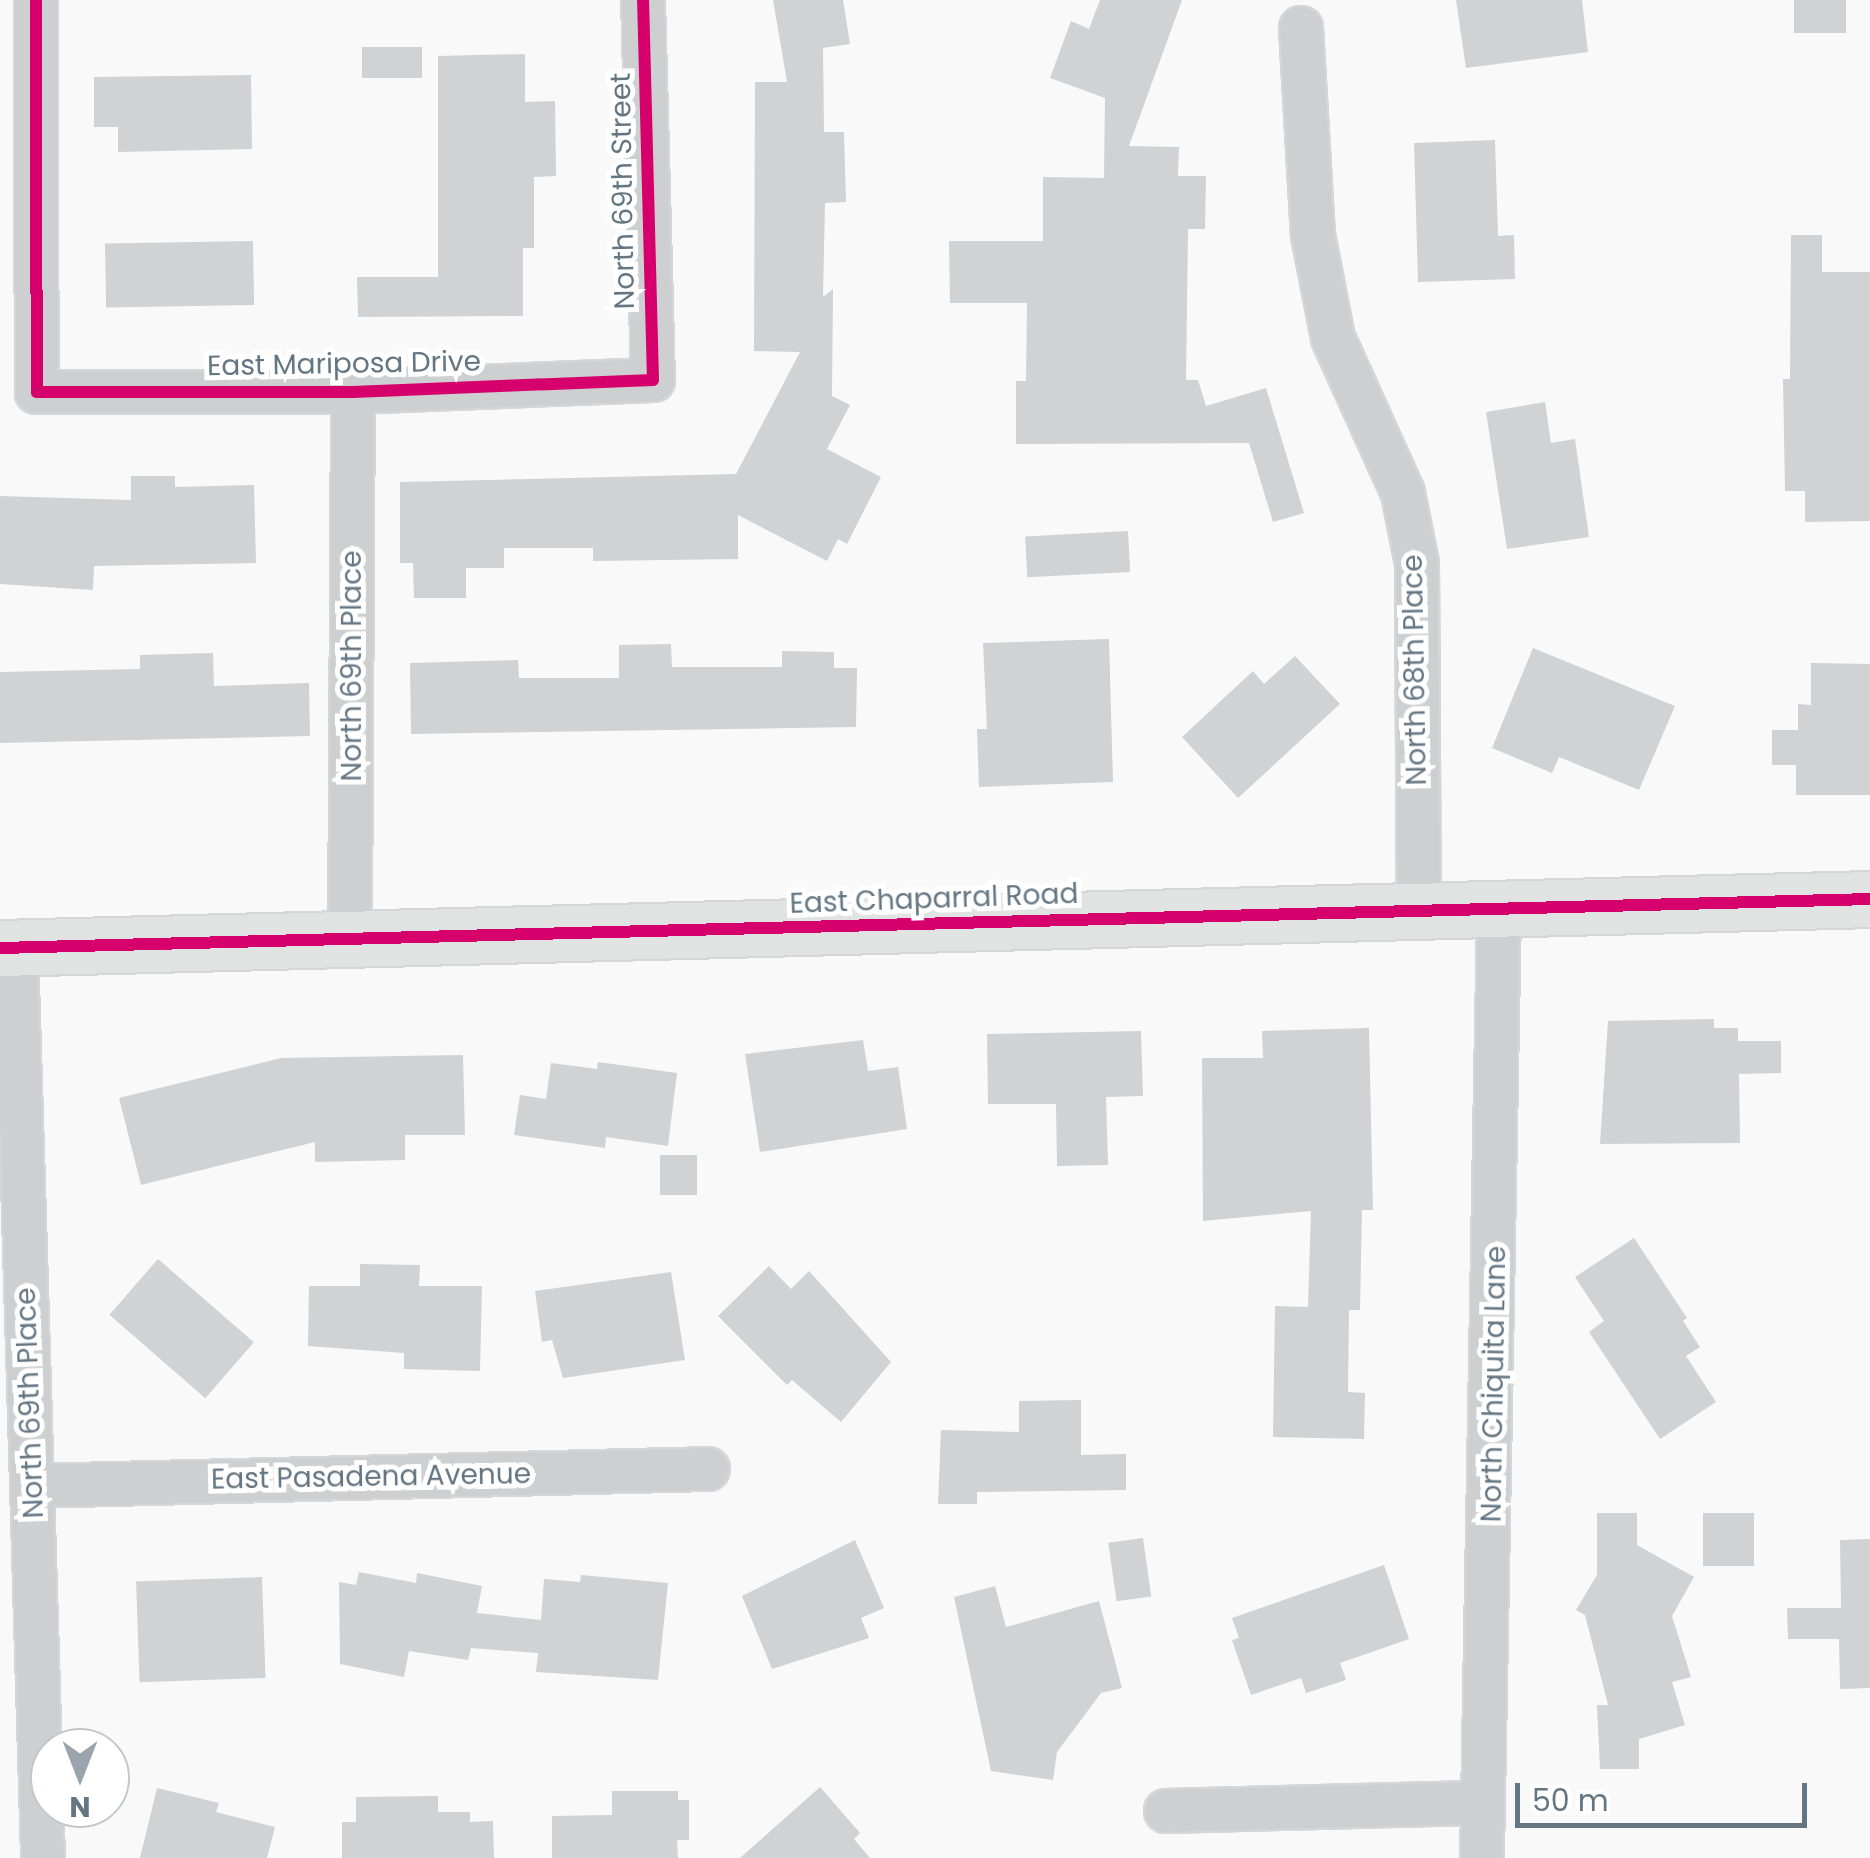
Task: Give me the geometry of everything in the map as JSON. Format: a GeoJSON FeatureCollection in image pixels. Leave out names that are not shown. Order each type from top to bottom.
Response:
{"type":"FeatureCollection","features":[{"type":"Feature","properties":{"kind":"main road","name":"East Chaparral Road"},"geometry":{"type":"LineString","coordinates":[[8,948],[1870,900]]}},
{"type":"Feature","properties":{"kind":"street","name":"East Mariposa Drive"},"geometry":{"type":"LineString","coordinates":[[36,0],[37,392],[353,392],[653,380]]}},
{"type":"Feature","properties":{"kind":"street","name":"North 69th Street"},"geometry":{"type":"LineString","coordinates":[[643,0],[653,380]]}},
{"type":"Feature","properties":{"kind":"street","name":"North 68th Place"},"geometry":{"type":"LineString","coordinates":[[1300,28],[1313,235],[1332,338],[1403,493],[1417,564],[1419,911]]}},
{"type":"Feature","properties":{"kind":"street","name":"North 69th Place"},"geometry":{"type":"LineString","coordinates":[[350,940],[353,392]]}},
{"type":"Feature","properties":{"kind":"street","name":"North Chiquita Lane"},"geometry":{"type":"LineString","coordinates":[[1482,1858],[1499,909]]}},
{"type":"Feature","properties":{"kind":"street","name":"North 69th Place"},"geometry":{"type":"LineString","coordinates":[[8,948],[33,1486],[43,1858]]}},
{"type":"Feature","properties":{"kind":"street","name":"East Pasadena Avenue"},"geometry":{"type":"LineString","coordinates":[[33,1486],[708,1469]]}},
{"type":"Feature","properties":{"kind":"street"},"geometry":{"type":"LineString","coordinates":[[1166,1811],[1482,1803]]}},
{"type":"Feature","properties":{"kind":"building"},"geometry":{"type":"Polygon","coordinates":[[[773,0],[843,0],[850,44],[823,48],[824,132],[844,132],[846,202],[825,203],[823,297],[833,289],[832,396],[850,405],[827,449],[881,477],[847,544],[838,539],[827,561],[738,515],[738,559],[593,561],[593,548],[504,548],[504,568],[466,568],[466,598],[414,598],[413,563],[400,563],[400,482],[736,474],[800,352],[754,351],[755,82],[787,82],[773,0]]]}},
{"type":"Feature","properties":{"kind":"building"},"geometry":{"type":"Polygon","coordinates":[[[1100,0],[1182,0],[1129,146],[1179,147],[1178,176],[1206,176],[1205,229],[1188,229],[1186,380],[1198,380],[1206,406],[1266,388],[1304,513],[1273,522],[1249,443],[1016,444],[1016,381],[1026,381],[1027,303],[950,303],[949,241],[1043,241],[1043,177],[1104,178],[1105,98],[1050,78],[1071,21],[1089,29],[1100,0]]]}},
{"type":"Feature","properties":{"kind":"building"},"geometry":{"type":"Polygon","coordinates":[[[1456,0],[1582,0],[1588,52],[1466,68],[1456,0]]]}},
{"type":"Feature","properties":{"kind":"building"},"geometry":{"type":"Polygon","coordinates":[[[1794,0],[1846,0],[1846,33],[1794,33],[1794,0]]]}},
{"type":"Feature","properties":{"kind":"building"},"geometry":{"type":"Polygon","coordinates":[[[362,47],[422,47],[422,78],[362,78],[362,47]]]}},
{"type":"Feature","properties":{"kind":"building"},"geometry":{"type":"Polygon","coordinates":[[[525,54],[525,102],[555,101],[556,176],[534,177],[534,248],[523,248],[523,316],[358,317],[357,277],[438,277],[438,56],[525,54]]]}},
{"type":"Feature","properties":{"kind":"building"},"geometry":{"type":"Polygon","coordinates":[[[251,75],[252,149],[118,152],[118,127],[94,127],[94,77],[251,75]]]}},
{"type":"Feature","properties":{"kind":"building"},"geometry":{"type":"Polygon","coordinates":[[[1495,140],[1498,236],[1514,235],[1515,279],[1418,282],[1414,143],[1495,140]]]}},
{"type":"Feature","properties":{"kind":"building"},"geometry":{"type":"Polygon","coordinates":[[[1791,235],[1822,235],[1822,272],[1870,272],[1870,521],[1805,522],[1805,491],[1785,491],[1783,379],[1790,379],[1791,235]]]}},
{"type":"Feature","properties":{"kind":"building"},"geometry":{"type":"Polygon","coordinates":[[[253,241],[254,305],[106,308],[105,244],[253,241]]]}},
{"type":"Feature","properties":{"kind":"building"},"geometry":{"type":"Polygon","coordinates":[[[1545,402],[1551,443],[1575,439],[1589,537],[1507,549],[1486,412],[1545,402]]]}},
{"type":"Feature","properties":{"kind":"building"},"geometry":{"type":"Polygon","coordinates":[[[131,476],[175,476],[175,487],[254,485],[256,563],[94,566],[93,590],[0,584],[0,496],[131,500],[131,476]]]}},
{"type":"Feature","properties":{"kind":"building"},"geometry":{"type":"Polygon","coordinates":[[[1128,531],[1130,572],[1027,577],[1025,536],[1128,531]]]}},
{"type":"Feature","properties":{"kind":"building"},"geometry":{"type":"Polygon","coordinates":[[[1109,639],[1113,782],[979,787],[977,729],[987,729],[983,643],[1109,639]]]}},
{"type":"Feature","properties":{"kind":"building"},"geometry":{"type":"Polygon","coordinates":[[[671,644],[672,667],[782,667],[782,651],[834,652],[834,668],[857,668],[856,727],[411,734],[410,663],[518,660],[519,678],[619,678],[619,645],[671,644]]]}},
{"type":"Feature","properties":{"kind":"building"},"geometry":{"type":"Polygon","coordinates":[[[1533,648],[1675,706],[1639,790],[1559,757],[1552,773],[1492,748],[1533,648]]]}},
{"type":"Feature","properties":{"kind":"building"},"geometry":{"type":"Polygon","coordinates":[[[213,653],[214,686],[309,683],[310,736],[0,743],[0,672],[140,669],[140,655],[213,653]]]}},
{"type":"Feature","properties":{"kind":"building"},"geometry":{"type":"Polygon","coordinates":[[[1295,656],[1340,704],[1238,798],[1182,737],[1253,671],[1264,684],[1295,656]]]}},
{"type":"Feature","properties":{"kind":"building"},"geometry":{"type":"Polygon","coordinates":[[[1811,663],[1870,664],[1870,795],[1796,795],[1796,765],[1772,765],[1772,730],[1798,730],[1798,704],[1811,705],[1811,663]]]}},
{"type":"Feature","properties":{"kind":"building"},"geometry":{"type":"Polygon","coordinates":[[[1714,1019],[1714,1028],[1738,1028],[1738,1041],[1781,1041],[1781,1073],[1739,1074],[1740,1143],[1600,1144],[1608,1021],[1714,1019]]]}},
{"type":"Feature","properties":{"kind":"building"},"geometry":{"type":"Polygon","coordinates":[[[1369,1028],[1373,1210],[1362,1210],[1360,1310],[1349,1310],[1348,1392],[1365,1393],[1364,1439],[1273,1437],[1275,1306],[1308,1307],[1311,1211],[1203,1221],[1202,1058],[1263,1058],[1262,1031],[1369,1028]]]}},
{"type":"Feature","properties":{"kind":"building"},"geometry":{"type":"Polygon","coordinates":[[[1141,1031],[1143,1096],[1106,1097],[1108,1165],[1057,1166],[1056,1104],[988,1104],[987,1034],[1141,1031]]]}},
{"type":"Feature","properties":{"kind":"building"},"geometry":{"type":"Polygon","coordinates":[[[863,1040],[868,1071],[898,1067],[907,1129],[760,1152],[745,1054],[863,1040]]]}},
{"type":"Feature","properties":{"kind":"building"},"geometry":{"type":"Polygon","coordinates":[[[463,1055],[465,1135],[405,1135],[405,1160],[315,1162],[315,1142],[141,1185],[119,1098],[281,1058],[463,1055]]]}},
{"type":"Feature","properties":{"kind":"building"},"geometry":{"type":"Polygon","coordinates":[[[598,1062],[677,1073],[668,1146],[606,1137],[605,1148],[514,1135],[520,1095],[546,1099],[551,1063],[597,1069],[598,1062]]]}},
{"type":"Feature","properties":{"kind":"building"},"geometry":{"type":"Polygon","coordinates":[[[660,1155],[697,1155],[697,1195],[660,1195],[660,1155]]]}},
{"type":"Feature","properties":{"kind":"building"},"geometry":{"type":"Polygon","coordinates":[[[1634,1238],[1687,1318],[1683,1321],[1700,1347],[1686,1356],[1716,1402],[1660,1439],[1589,1332],[1604,1321],[1575,1277],[1634,1238]]]}},
{"type":"Feature","properties":{"kind":"building"},"geometry":{"type":"Polygon","coordinates":[[[158,1259],[254,1342],[205,1398],[109,1315],[158,1259]]]}},
{"type":"Feature","properties":{"kind":"building"},"geometry":{"type":"Polygon","coordinates":[[[360,1264],[420,1265],[419,1286],[482,1286],[480,1371],[404,1369],[404,1353],[308,1346],[309,1286],[360,1286],[360,1264]]]}},
{"type":"Feature","properties":{"kind":"building"},"geometry":{"type":"Polygon","coordinates":[[[769,1266],[791,1289],[809,1271],[891,1362],[841,1422],[792,1380],[787,1385],[718,1316],[769,1266]]]}},
{"type":"Feature","properties":{"kind":"building"},"geometry":{"type":"Polygon","coordinates":[[[671,1272],[685,1360],[563,1378],[552,1340],[542,1342],[535,1291],[671,1272]]]}},
{"type":"Feature","properties":{"kind":"building"},"geometry":{"type":"Polygon","coordinates":[[[1081,1400],[1081,1455],[1126,1454],[1126,1490],[977,1492],[977,1504],[938,1504],[941,1430],[1019,1432],[1019,1401],[1081,1400]]]}},
{"type":"Feature","properties":{"kind":"building"},"geometry":{"type":"Polygon","coordinates":[[[1597,1513],[1637,1513],[1637,1545],[1694,1577],[1672,1616],[1691,1677],[1672,1682],[1685,1725],[1639,1739],[1639,1769],[1600,1769],[1597,1705],[1608,1705],[1585,1615],[1576,1610],[1597,1575],[1597,1513]]]}},
{"type":"Feature","properties":{"kind":"building"},"geometry":{"type":"Polygon","coordinates":[[[1703,1513],[1754,1513],[1754,1566],[1703,1566],[1703,1513]]]}},
{"type":"Feature","properties":{"kind":"building"},"geometry":{"type":"Polygon","coordinates":[[[1143,1538],[1151,1596],[1117,1601],[1108,1543],[1143,1538]]]}},
{"type":"Feature","properties":{"kind":"building"},"geometry":{"type":"Polygon","coordinates":[[[1870,1539],[1870,1688],[1840,1689],[1839,1639],[1788,1639],[1787,1608],[1841,1608],[1840,1540],[1870,1539]]]}},
{"type":"Feature","properties":{"kind":"building"},"geometry":{"type":"Polygon","coordinates":[[[855,1540],[884,1608],[861,1618],[869,1638],[772,1669],[742,1596],[855,1540]]]}},
{"type":"Feature","properties":{"kind":"building"},"geometry":{"type":"Polygon","coordinates":[[[1384,1565],[1409,1639],[1340,1663],[1346,1680],[1306,1693],[1301,1678],[1251,1695],[1232,1640],[1239,1638],[1232,1618],[1384,1565]]]}},
{"type":"Feature","properties":{"kind":"building"},"geometry":{"type":"Polygon","coordinates":[[[359,1572],[416,1583],[417,1573],[482,1586],[477,1613],[541,1620],[544,1579],[580,1582],[581,1575],[668,1583],[658,1680],[536,1672],[538,1653],[471,1648],[468,1660],[409,1651],[404,1677],[340,1664],[339,1582],[356,1585],[359,1572]]]}},
{"type":"Feature","properties":{"kind":"building"},"geometry":{"type":"Polygon","coordinates":[[[262,1577],[266,1678],[140,1682],[136,1581],[262,1577]]]}},
{"type":"Feature","properties":{"kind":"building"},"geometry":{"type":"Polygon","coordinates":[[[995,1586],[1006,1627],[1099,1601],[1122,1688],[1101,1693],[1057,1752],[1053,1780],[991,1771],[954,1597],[995,1586]]]}},
{"type":"Feature","properties":{"kind":"building"},"geometry":{"type":"Polygon","coordinates":[[[820,1787],[860,1833],[854,1839],[870,1858],[740,1858],[820,1787]]]}},
{"type":"Feature","properties":{"kind":"building"},"geometry":{"type":"Polygon","coordinates":[[[157,1788],[219,1803],[216,1812],[275,1827],[267,1858],[140,1858],[157,1788]]]}},
{"type":"Feature","properties":{"kind":"building"},"geometry":{"type":"Polygon","coordinates":[[[612,1791],[678,1791],[678,1800],[689,1800],[689,1840],[677,1840],[678,1858],[552,1858],[552,1816],[612,1815],[612,1791]]]}},
{"type":"Feature","properties":{"kind":"building"},"geometry":{"type":"Polygon","coordinates":[[[438,1796],[438,1812],[470,1812],[470,1822],[493,1821],[494,1858],[342,1858],[342,1822],[356,1822],[356,1797],[438,1796]]]}},
{"type":"Feature","properties":{"kind":"cycle path"},"geometry":{"type":"LineString","coordinates":[[36,0],[37,392],[353,392],[653,380],[643,0]]}},
{"type":"Feature","properties":{"kind":"cycle path"},"geometry":{"type":"LineString","coordinates":[[0,948],[1870,899]]}}]}
